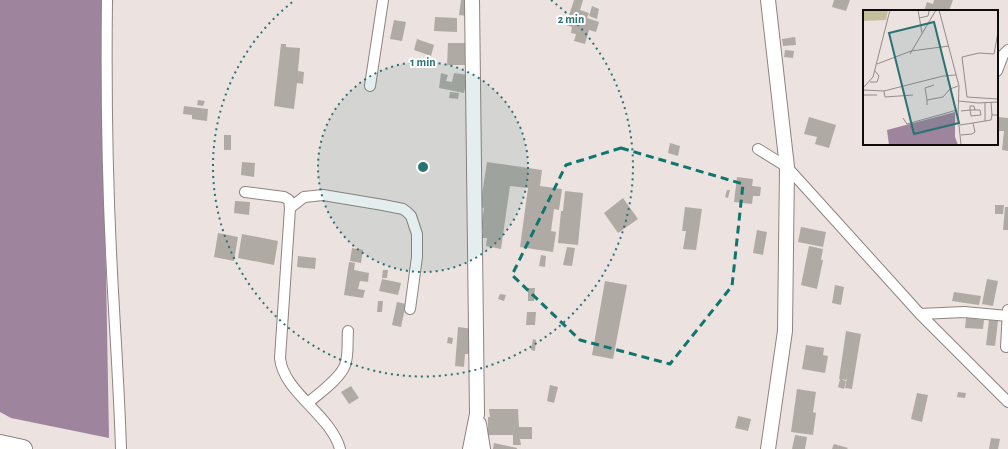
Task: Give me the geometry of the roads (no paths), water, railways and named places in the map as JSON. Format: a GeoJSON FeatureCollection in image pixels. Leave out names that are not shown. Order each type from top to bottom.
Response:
{"type":"FeatureCollection","features":[{"type":"Feature","properties":{"kind":"highway"},"geometry":{"type":"LineString","coordinates":[[0,444],[23,449]]}},
{"type":"Feature","properties":{"kind":"street"},"geometry":{"type":"LineString","coordinates":[[106,0],[107,132],[111,251],[118,363],[121,449]]}},
{"type":"Feature","properties":{"kind":"street"},"geometry":{"type":"LineString","coordinates":[[370,86],[383,0]]}},
{"type":"Feature","properties":{"kind":"street"},"geometry":{"type":"LineString","coordinates":[[472,0],[477,414],[483,449]]}},
{"type":"Feature","properties":{"kind":"street"},"geometry":{"type":"LineString","coordinates":[[768,0],[787,167],[784,331],[768,449]]}},
{"type":"Feature","properties":{"kind":"street"},"geometry":{"type":"LineString","coordinates":[[998,68],[1003,56],[1008,50]]}},
{"type":"Feature","properties":{"kind":"street"},"geometry":{"type":"LineString","coordinates":[[758,149],[787,167],[920,314],[1008,402]]}},
{"type":"Feature","properties":{"kind":"street"},"geometry":{"type":"LineString","coordinates":[[245,192],[284,197],[289,200],[290,208],[280,358],[281,366],[288,379],[326,423],[338,441],[340,449]]}},
{"type":"Feature","properties":{"kind":"street"},"geometry":{"type":"LineString","coordinates":[[290,208],[304,197],[323,195],[383,205],[407,212],[411,216],[417,234],[417,257],[410,309]]}},
{"type":"Feature","properties":{"kind":"street"},"geometry":{"type":"LineString","coordinates":[[1006,347],[1008,310]]}},
{"type":"Feature","properties":{"kind":"street"},"geometry":{"type":"LineString","coordinates":[[920,314],[964,312],[1008,316]]}},
{"type":"Feature","properties":{"kind":"street"},"geometry":{"type":"LineString","coordinates":[[308,403],[341,374],[347,358],[348,331]]}},
{"type":"Feature","properties":{"kind":"street"},"geometry":{"type":"LineString","coordinates":[[470,449],[477,414]]}}]}
